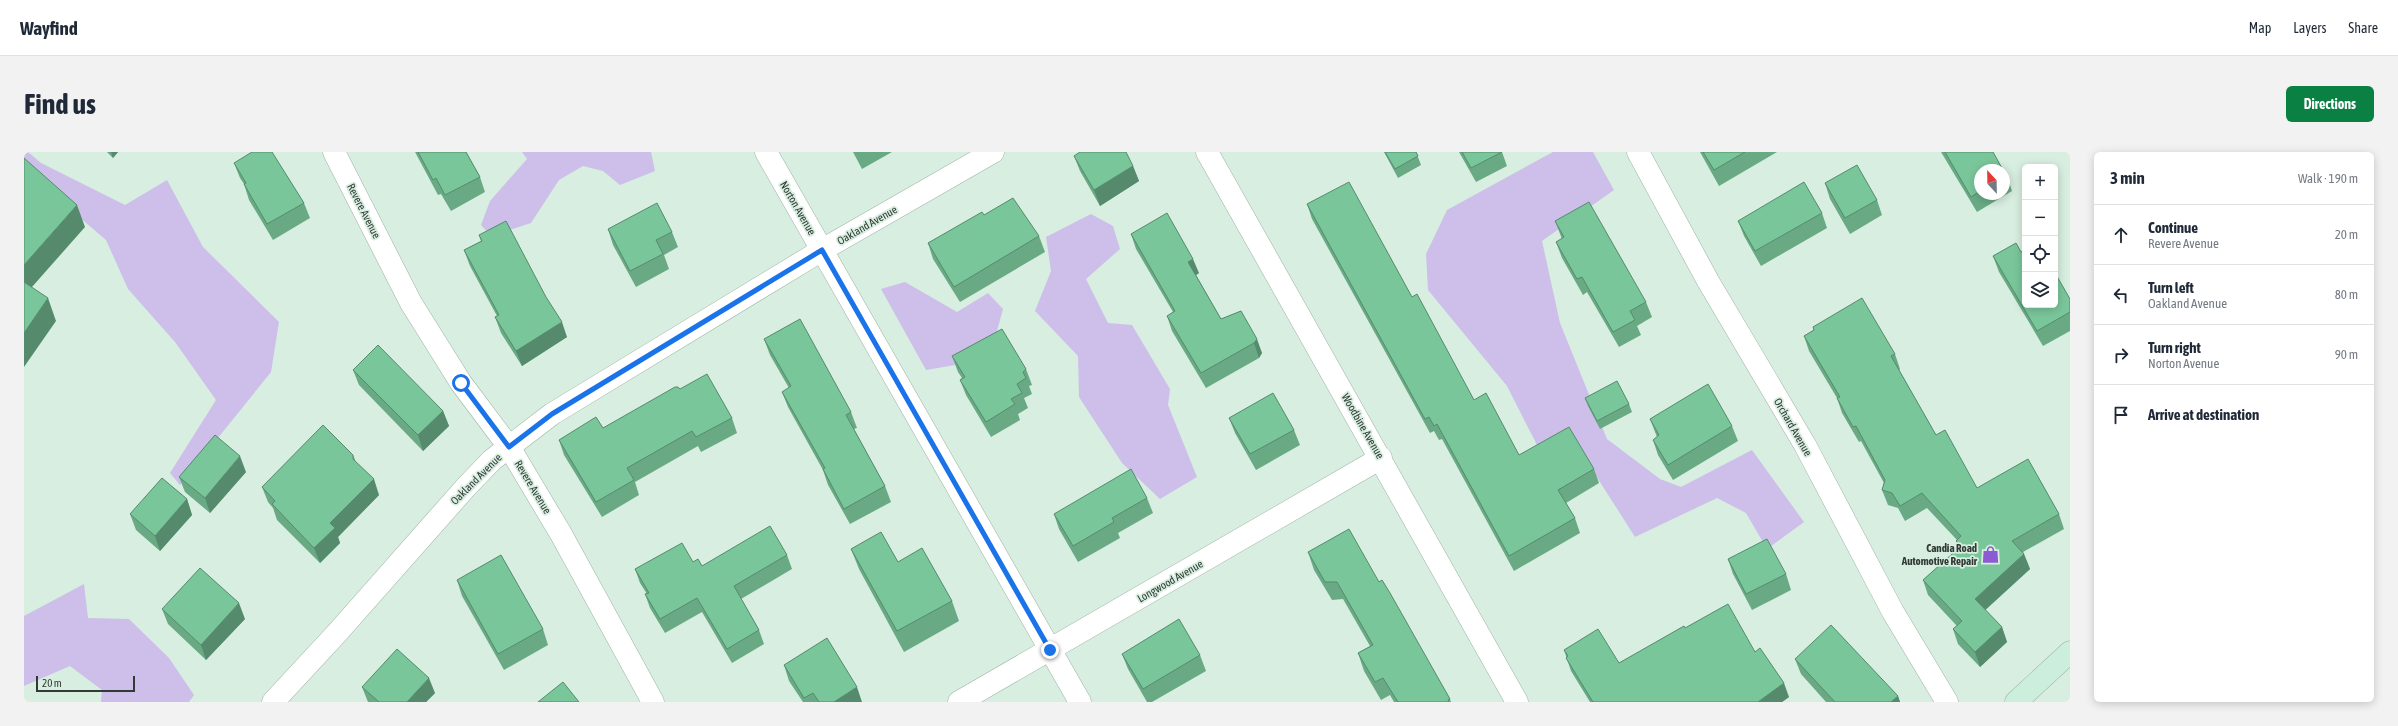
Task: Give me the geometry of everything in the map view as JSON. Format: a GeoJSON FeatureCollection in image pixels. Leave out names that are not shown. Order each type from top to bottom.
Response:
{"type":"FeatureCollection","features":[{"type":"Feature","properties":{"kind":"main road"},"geometry":{"type":"LineString","coordinates":[[2016,702],[2070,652]]}},
{"type":"Feature","properties":{"kind":"street","name":"Revere Avenue"},"geometry":{"type":"LineString","coordinates":[[334,152],[411,303],[461,383],[509,447],[561,534],[653,702]]}},
{"type":"Feature","properties":{"kind":"street","name":"Norton Avenue"},"geometry":{"type":"LineString","coordinates":[[766,152],[1080,702]]}},
{"type":"Feature","properties":{"kind":"street","name":"Oakland Avenue"},"geometry":{"type":"LineString","coordinates":[[273,702],[492,460],[552,414],[822,250],[993,152]]}},
{"type":"Feature","properties":{"kind":"street","name":"Woodbine Avenue"},"geometry":{"type":"LineString","coordinates":[[1207,152],[1381,458],[1517,702]]}},
{"type":"Feature","properties":{"kind":"street","name":"Orchard Avenue"},"geometry":{"type":"LineString","coordinates":[[1638,152],[1708,281],[1805,445],[1893,612],[1947,702]]}},
{"type":"Feature","properties":{"kind":"street","name":"Longwood Avenue"},"geometry":{"type":"LineString","coordinates":[[959,702],[1381,458]]}},
{"type":"Feature","properties":{"kind":"shaded area"},"geometry":{"type":"Polygon","coordinates":[[[24,152],[28,152],[41,163],[125,205],[167,180],[203,247],[279,322],[271,372],[180,485],[170,473],[216,400],[175,342],[128,289],[106,240],[24,170],[24,152]]]}},
{"type":"Feature","properties":{"kind":"shaded area"},"geometry":{"type":"Polygon","coordinates":[[[522,152],[651,152],[655,171],[620,185],[603,171],[583,166],[559,180],[531,223],[491,236],[481,225],[490,201],[527,159],[522,152]]]}},
{"type":"Feature","properties":{"kind":"shaded area"},"geometry":{"type":"Polygon","coordinates":[[[1553,152],[1593,152],[1614,190],[1542,241],[1560,323],[1607,439],[1660,479],[1681,487],[1752,450],[1804,522],[1767,549],[1746,513],[1717,498],[1635,537],[1572,438],[1538,447],[1507,386],[1428,290],[1426,254],[1447,210],[1553,152]]]}},
{"type":"Feature","properties":{"kind":"shaded area"},"geometry":{"type":"Polygon","coordinates":[[[1091,214],[1113,226],[1120,249],[1086,279],[1108,323],[1132,325],[1170,389],[1168,405],[1197,477],[1160,499],[1122,463],[1079,397],[1078,356],[1035,311],[1051,271],[1046,237],[1091,214]]]}},
{"type":"Feature","properties":{"kind":"shaded area"},"geometry":{"type":"Polygon","coordinates":[[[905,282],[957,312],[988,293],[1003,309],[994,342],[961,364],[926,370],[881,289],[905,282]]]}},
{"type":"Feature","properties":{"kind":"shaded area"},"geometry":{"type":"Polygon","coordinates":[[[84,584],[88,618],[129,619],[169,658],[194,695],[189,702],[101,702],[102,690],[70,666],[24,686],[24,616],[84,584]]]}},
{"type":"Feature","properties":{"kind":"building"},"geometry":{"type":"Polygon","coordinates":[[[252,152],[272,152],[304,203],[267,224],[234,163],[252,152]]]}},
{"type":"Feature","properties":{"kind":"building"},"geometry":{"type":"Polygon","coordinates":[[[418,152],[466,152],[480,177],[445,195],[436,178],[433,180],[418,152]]]}},
{"type":"Feature","properties":{"kind":"building"},"geometry":{"type":"Polygon","coordinates":[[[1080,152],[1126,152],[1133,166],[1094,190],[1074,156],[1080,152]]]}},
{"type":"Feature","properties":{"kind":"building"},"geometry":{"type":"Polygon","coordinates":[[[1385,152],[1416,152],[1418,156],[1395,169],[1385,152]]]}},
{"type":"Feature","properties":{"kind":"building"},"geometry":{"type":"Polygon","coordinates":[[[1462,152],[1502,152],[1471,168],[1462,152]]]}},
{"type":"Feature","properties":{"kind":"building"},"geometry":{"type":"Polygon","coordinates":[[[1703,152],[1745,152],[1714,170],[1703,152]]]}},
{"type":"Feature","properties":{"kind":"building"},"geometry":{"type":"Polygon","coordinates":[[[1945,152],[1993,152],[2000,164],[1974,164],[1974,195],[1971,197],[1945,152]]]}},
{"type":"Feature","properties":{"kind":"building"},"geometry":{"type":"Polygon","coordinates":[[[24,158],[77,205],[24,265],[24,158]]]}},
{"type":"Feature","properties":{"kind":"building"},"geometry":{"type":"Polygon","coordinates":[[[1857,165],[1877,200],[1845,218],[1825,183],[1857,165]]]}},
{"type":"Feature","properties":{"kind":"building"},"geometry":{"type":"Polygon","coordinates":[[[1349,182],[1412,297],[1417,294],[1474,400],[1486,393],[1519,455],[1569,427],[1594,469],[1558,490],[1575,518],[1509,556],[1437,424],[1434,426],[1429,417],[1425,419],[1307,204],[1349,182]]]}},
{"type":"Feature","properties":{"kind":"building"},"geometry":{"type":"Polygon","coordinates":[[[1804,182],[1822,213],[1755,251],[1738,221],[1804,182]]]}},
{"type":"Feature","properties":{"kind":"building"},"geometry":{"type":"Polygon","coordinates":[[[1013,198],[1039,236],[954,287],[928,243],[982,212],[984,215],[1013,198]]]}},
{"type":"Feature","properties":{"kind":"building"},"geometry":{"type":"Polygon","coordinates":[[[1589,202],[1646,302],[1630,311],[1635,320],[1613,332],[1582,277],[1577,279],[1556,242],[1564,237],[1555,221],[1589,202]]]}},
{"type":"Feature","properties":{"kind":"building"},"geometry":{"type":"Polygon","coordinates":[[[657,203],[672,232],[656,240],[663,254],[630,271],[608,229],[657,203]]]}},
{"type":"Feature","properties":{"kind":"building"},"geometry":{"type":"Polygon","coordinates":[[[1167,213],[1193,259],[1188,262],[1221,319],[1241,311],[1257,339],[1254,343],[1201,373],[1167,316],[1175,311],[1131,234],[1167,213]]]}},
{"type":"Feature","properties":{"kind":"building"},"geometry":{"type":"Polygon","coordinates":[[[506,221],[546,297],[562,322],[516,351],[495,317],[499,315],[464,250],[482,241],[479,235],[506,221]]]}},
{"type":"Feature","properties":{"kind":"building"},"geometry":{"type":"Polygon","coordinates":[[[2016,243],[2022,252],[2022,305],[1993,256],[2016,243]]]}},
{"type":"Feature","properties":{"kind":"building"},"geometry":{"type":"Polygon","coordinates":[[[2058,278],[2070,299],[2070,312],[2037,331],[2024,308],[2058,308],[2058,278]]]}},
{"type":"Feature","properties":{"kind":"building"},"geometry":{"type":"Polygon","coordinates":[[[24,282],[48,298],[24,333],[24,282]]]}},
{"type":"Feature","properties":{"kind":"building"},"geometry":{"type":"Polygon","coordinates":[[[1862,298],[1895,354],[1891,356],[1936,435],[1945,430],[1977,488],[2028,459],[2059,514],[2012,541],[2024,554],[1975,599],[2002,627],[1975,652],[1953,629],[1962,621],[1923,580],[1961,546],[1956,541],[1961,536],[1922,493],[1900,506],[1892,493],[1882,490],[1885,480],[1856,426],[1853,427],[1837,398],[1840,397],[1804,336],[1814,330],[1813,327],[1862,298]]]}},
{"type":"Feature","properties":{"kind":"building"},"geometry":{"type":"Polygon","coordinates":[[[800,319],[851,412],[846,415],[885,486],[844,509],[823,469],[825,468],[782,392],[791,386],[764,339],[800,319]]]}},
{"type":"Feature","properties":{"kind":"building"},"geometry":{"type":"Polygon","coordinates":[[[1002,329],[1026,369],[1023,372],[1026,378],[1017,384],[1022,393],[1011,399],[1015,404],[986,422],[960,380],[965,377],[952,356],[1002,329]]]}},
{"type":"Feature","properties":{"kind":"building"},"geometry":{"type":"Polygon","coordinates":[[[378,345],[443,411],[418,435],[353,370],[378,345]]]}},
{"type":"Feature","properties":{"kind":"building"},"geometry":{"type":"Polygon","coordinates":[[[707,374],[732,418],[696,437],[692,431],[627,468],[634,480],[596,502],[559,440],[596,417],[603,428],[675,387],[680,389],[707,374]]]}},
{"type":"Feature","properties":{"kind":"building"},"geometry":{"type":"Polygon","coordinates":[[[1617,381],[1629,404],[1597,421],[1585,398],[1617,381]]]}},
{"type":"Feature","properties":{"kind":"building"},"geometry":{"type":"Polygon","coordinates":[[[1708,384],[1732,426],[1668,465],[1653,440],[1659,435],[1650,419],[1708,384]]]}},
{"type":"Feature","properties":{"kind":"building"},"geometry":{"type":"Polygon","coordinates":[[[1273,393],[1294,430],[1250,454],[1229,418],[1273,393]]]}},
{"type":"Feature","properties":{"kind":"building"},"geometry":{"type":"Polygon","coordinates":[[[323,425],[353,455],[353,459],[374,479],[330,523],[335,528],[314,548],[272,504],[275,501],[262,487],[323,425]]]}},
{"type":"Feature","properties":{"kind":"building"},"geometry":{"type":"Polygon","coordinates":[[[215,435],[240,456],[205,498],[179,477],[215,435]]]}},
{"type":"Feature","properties":{"kind":"building"},"geometry":{"type":"Polygon","coordinates":[[[1131,469],[1147,498],[1112,518],[1114,522],[1073,546],[1054,514],[1131,469]]]}},
{"type":"Feature","properties":{"kind":"building"},"geometry":{"type":"Polygon","coordinates":[[[162,478],[187,499],[155,536],[130,514],[162,478]]]}},
{"type":"Feature","properties":{"kind":"building"},"geometry":{"type":"Polygon","coordinates":[[[770,526],[787,555],[734,586],[759,630],[727,649],[697,598],[660,619],[645,594],[649,593],[635,569],[682,543],[693,562],[698,559],[702,566],[770,526]]]}},
{"type":"Feature","properties":{"kind":"building"},"geometry":{"type":"Polygon","coordinates":[[[1349,529],[1379,582],[1382,580],[1390,593],[1450,699],[1448,700],[1449,702],[1398,702],[1383,678],[1375,682],[1358,653],[1373,645],[1337,582],[1325,582],[1308,552],[1349,529]]]}},
{"type":"Feature","properties":{"kind":"building"},"geometry":{"type":"Polygon","coordinates":[[[881,532],[898,562],[922,548],[952,601],[897,631],[851,549],[881,532]]]}},
{"type":"Feature","properties":{"kind":"building"},"geometry":{"type":"Polygon","coordinates":[[[1767,539],[1786,574],[1746,594],[1728,559],[1767,539]]]}},
{"type":"Feature","properties":{"kind":"building"},"geometry":{"type":"Polygon","coordinates":[[[501,555],[543,629],[498,654],[457,580],[501,555]]]}},
{"type":"Feature","properties":{"kind":"building"},"geometry":{"type":"Polygon","coordinates":[[[200,568],[239,603],[201,645],[162,609],[200,568]]]}},
{"type":"Feature","properties":{"kind":"building"},"geometry":{"type":"Polygon","coordinates":[[[1728,604],[1755,652],[1760,648],[1784,683],[1758,702],[1593,702],[1566,658],[1568,656],[1564,650],[1598,629],[1619,663],[1684,626],[1685,628],[1728,604]]]}},
{"type":"Feature","properties":{"kind":"building"},"geometry":{"type":"Polygon","coordinates":[[[1179,619],[1200,655],[1143,689],[1122,654],[1179,619]]]}},
{"type":"Feature","properties":{"kind":"building"},"geometry":{"type":"Polygon","coordinates":[[[1831,625],[1898,696],[1891,702],[1835,702],[1795,659],[1831,625]]]}},
{"type":"Feature","properties":{"kind":"building"},"geometry":{"type":"Polygon","coordinates":[[[827,638],[857,687],[834,702],[819,702],[813,693],[804,698],[784,665],[827,638]]]}},
{"type":"Feature","properties":{"kind":"building"},"geometry":{"type":"Polygon","coordinates":[[[397,649],[429,678],[407,702],[379,702],[362,687],[397,649]]]}},
{"type":"Feature","properties":{"kind":"building"},"geometry":{"type":"Polygon","coordinates":[[[563,682],[579,702],[538,702],[563,682]]]}},
{"type":"Feature","properties":{"kind":"place","name":"Candia Road Automotive Repair"},"geometry":{"type":"Point","coordinates":[1990,554]}},
{"type":"Feature","properties":{"kind":"route"},"geometry":{"type":"LineString","coordinates":[[461,383],[509,447],[552,414],[822,250],[1050,650]]}}]}
